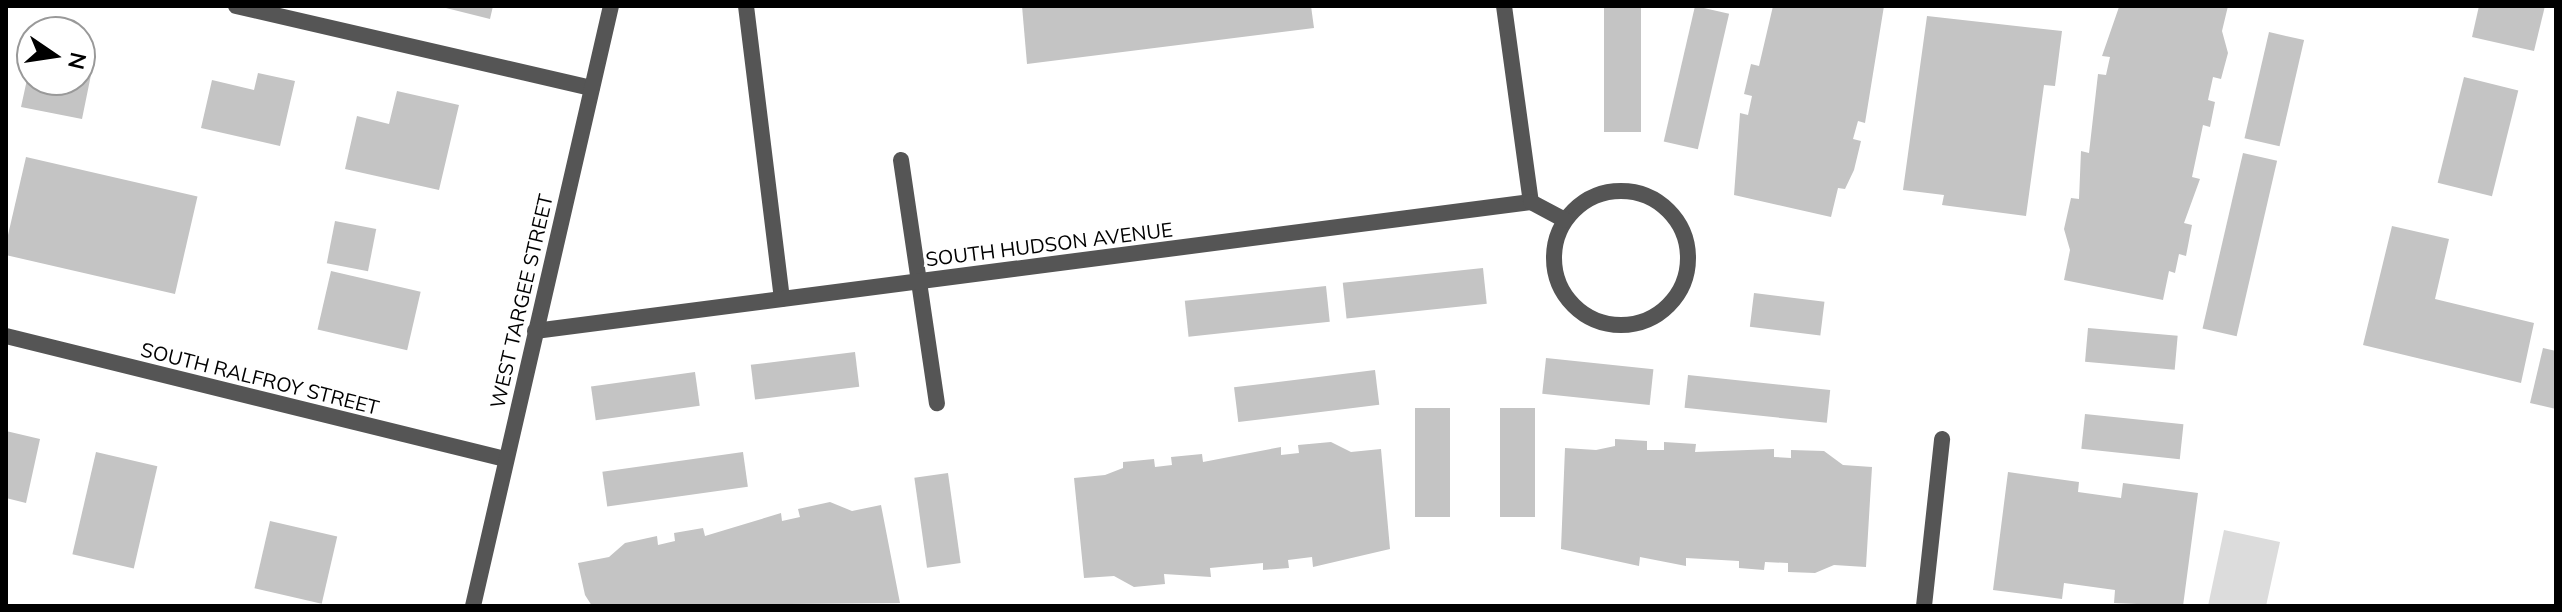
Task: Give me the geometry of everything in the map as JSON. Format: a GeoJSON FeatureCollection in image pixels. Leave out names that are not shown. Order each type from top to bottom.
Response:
{"type":"FeatureCollection","features":[{"type":"Feature","properties":{"kind":"street"},"geometry":{"type":"LineString","coordinates":[[236,6],[592,88]]}},
{"type":"Feature","properties":{"kind":"street","name":"WEST TARGEE STREET"},"geometry":{"type":"LineString","coordinates":[[473,606],[611,6]]}},
{"type":"Feature","properties":{"kind":"street"},"geometry":{"type":"LineString","coordinates":[[746,6],[782,299]]}},
{"type":"Feature","properties":{"kind":"street"},"geometry":{"type":"LineString","coordinates":[[1504,6],[1531,202],[1565,220]]}},
{"type":"Feature","properties":{"kind":"street"},"geometry":{"type":"LineString","coordinates":[[901,160],[937,403]]}},
{"type":"Feature","properties":{"kind":"street"},"geometry":{"type":"LineString","coordinates":[[1635,192],[1664,206],[1687,241],[1689,262],[1674,301],[1635,325],[1590,320],[1572,305],[1553,264],[1565,220],[1602,193],[1635,192]]}},
{"type":"Feature","properties":{"kind":"street","name":"SOUTH HUDSON AVENUE"},"geometry":{"type":"LineString","coordinates":[[535,331],[1531,202]]}},
{"type":"Feature","properties":{"kind":"street","name":"SOUTH RALFROY STREET"},"geometry":{"type":"LineString","coordinates":[[6,336],[505,459]]}},
{"type":"Feature","properties":{"kind":"street"},"geometry":{"type":"LineString","coordinates":[[1924,606],[1942,439]]}},
{"type":"Feature","properties":{"kind":"shaded area"},"geometry":{"type":"Polygon","coordinates":[[[2224,530],[2280,542],[2266,606],[2208,606],[2224,530]]]}},
{"type":"Feature","properties":{"kind":"building"},"geometry":{"type":"Polygon","coordinates":[[[438,6],[493,6],[490,19],[438,6]]]}},
{"type":"Feature","properties":{"kind":"building"},"geometry":{"type":"Polygon","coordinates":[[[1022,6],[1311,6],[1314,28],[1027,64],[1022,6]]]}},
{"type":"Feature","properties":{"kind":"building"},"geometry":{"type":"Polygon","coordinates":[[[1604,6],[1641,6],[1641,132],[1604,132],[1604,6]]]}},
{"type":"Feature","properties":{"kind":"building"},"geometry":{"type":"Polygon","coordinates":[[[1695,6],[1729,14],[1698,149],[1664,141],[1695,6]]]}},
{"type":"Feature","properties":{"kind":"building"},"geometry":{"type":"Polygon","coordinates":[[[1773,6],[1884,6],[1865,123],[1858,121],[1853,139],[1861,141],[1854,170],[1845,189],[1838,188],[1831,217],[1734,195],[1740,113],[1748,115],[1752,96],[1744,94],[1751,64],[1759,66],[1773,6]]]}},
{"type":"Feature","properties":{"kind":"building"},"geometry":{"type":"Polygon","coordinates":[[[2228,6],[2222,31],[2228,53],[2221,79],[2213,77],[2208,100],[2215,102],[2210,127],[2203,125],[2192,177],[2200,179],[2184,223],[2192,225],[2186,256],[2179,254],[2175,273],[2169,271],[2163,300],[2064,280],[2070,250],[2064,229],[2071,198],[2079,199],[2081,151],[2089,153],[2098,74],[2106,75],[2110,57],[2102,56],[2119,7],[2228,6]]]}},
{"type":"Feature","properties":{"kind":"building"},"geometry":{"type":"Polygon","coordinates":[[[2479,6],[2545,6],[2534,51],[2472,37],[2479,6]]]}},
{"type":"Feature","properties":{"kind":"building"},"geometry":{"type":"Polygon","coordinates":[[[1927,16],[2062,31],[2055,86],[2044,85],[2026,216],[1942,205],[1944,195],[1903,190],[1927,16]]]}},
{"type":"Feature","properties":{"kind":"building"},"geometry":{"type":"Polygon","coordinates":[[[2269,32],[2304,40],[2280,146],[2244,138],[2269,32]]]}},
{"type":"Feature","properties":{"kind":"building"},"geometry":{"type":"Polygon","coordinates":[[[258,73],[295,81],[280,146],[201,128],[212,80],[254,90],[258,73]]]}},
{"type":"Feature","properties":{"kind":"building"},"geometry":{"type":"Polygon","coordinates":[[[2464,77],[2518,91],[2492,196],[2438,183],[2464,77]]]}},
{"type":"Feature","properties":{"kind":"building"},"geometry":{"type":"Polygon","coordinates":[[[397,91],[459,105],[439,190],[345,169],[357,116],[389,124],[397,91]]]}},
{"type":"Feature","properties":{"kind":"building"},"geometry":{"type":"Polygon","coordinates":[[[23,96],[87,96],[82,119],[21,107],[23,96]]]}},
{"type":"Feature","properties":{"kind":"building"},"geometry":{"type":"Polygon","coordinates":[[[2243,153],[2277,161],[2237,336],[2203,328],[2243,153]]]}},
{"type":"Feature","properties":{"kind":"building"},"geometry":{"type":"Polygon","coordinates":[[[26,157],[197,197],[175,294],[6,255],[26,157]]]}},
{"type":"Feature","properties":{"kind":"building"},"geometry":{"type":"Polygon","coordinates":[[[335,221],[376,229],[368,271],[327,263],[335,221]]]}},
{"type":"Feature","properties":{"kind":"building"},"geometry":{"type":"Polygon","coordinates":[[[2392,226],[2449,239],[2435,299],[2534,323],[2521,383],[2363,345],[2392,226]]]}},
{"type":"Feature","properties":{"kind":"building"},"geometry":{"type":"Polygon","coordinates":[[[1483,268],[1487,304],[1347,319],[1343,283],[1483,268]]]}},
{"type":"Feature","properties":{"kind":"building"},"geometry":{"type":"Polygon","coordinates":[[[331,271],[421,292],[407,350],[318,329],[331,271]]]}},
{"type":"Feature","properties":{"kind":"building"},"geometry":{"type":"Polygon","coordinates":[[[1326,286],[1330,322],[1189,337],[1185,301],[1326,286]]]}},
{"type":"Feature","properties":{"kind":"building"},"geometry":{"type":"Polygon","coordinates":[[[1754,293],[1824,302],[1820,335],[1750,327],[1754,293]]]}},
{"type":"Feature","properties":{"kind":"building"},"geometry":{"type":"Polygon","coordinates":[[[2088,328],[2178,336],[2175,370],[2085,362],[2088,328]]]}},
{"type":"Feature","properties":{"kind":"building"},"geometry":{"type":"Polygon","coordinates":[[[2543,348],[2556,351],[2556,409],[2530,403],[2543,348]]]}},
{"type":"Feature","properties":{"kind":"building"},"geometry":{"type":"Polygon","coordinates":[[[855,352],[859,387],[755,400],[751,365],[855,352]]]}},
{"type":"Feature","properties":{"kind":"building"},"geometry":{"type":"Polygon","coordinates":[[[1546,358],[1653,369],[1650,405],[1542,394],[1546,358]]]}},
{"type":"Feature","properties":{"kind":"building"},"geometry":{"type":"Polygon","coordinates":[[[1375,370],[1379,405],[1238,422],[1234,387],[1375,370]]]}},
{"type":"Feature","properties":{"kind":"building"},"geometry":{"type":"Polygon","coordinates":[[[695,372],[700,406],[596,420],[591,387],[695,372]]]}},
{"type":"Feature","properties":{"kind":"building"},"geometry":{"type":"Polygon","coordinates":[[[1688,375],[1830,390],[1827,423],[1685,408],[1688,375]]]}},
{"type":"Feature","properties":{"kind":"building"},"geometry":{"type":"Polygon","coordinates":[[[1415,408],[1450,408],[1450,517],[1415,517],[1415,408]]]}},
{"type":"Feature","properties":{"kind":"building"},"geometry":{"type":"Polygon","coordinates":[[[1500,408],[1535,408],[1535,517],[1500,517],[1500,408]]]}},
{"type":"Feature","properties":{"kind":"building"},"geometry":{"type":"Polygon","coordinates":[[[2085,414],[2183,424],[2180,459],[2081,449],[2085,414]]]}},
{"type":"Feature","properties":{"kind":"building"},"geometry":{"type":"Polygon","coordinates":[[[6,431],[40,439],[26,503],[6,498],[6,431]]]}},
{"type":"Feature","properties":{"kind":"building"},"geometry":{"type":"Polygon","coordinates":[[[1615,439],[1647,441],[1647,450],[1664,450],[1664,442],[1696,444],[1695,452],[1774,449],[1774,457],[1791,458],[1791,450],[1824,451],[1843,465],[1872,467],[1866,567],[1834,565],[1815,573],[1788,572],[1788,563],[1765,562],[1764,570],[1739,568],[1739,561],[1686,558],[1686,566],[1640,557],[1639,566],[1561,549],[1565,448],[1596,450],[1615,446],[1615,439]]]}},
{"type":"Feature","properties":{"kind":"building"},"geometry":{"type":"Polygon","coordinates":[[[1331,442],[1351,452],[1381,449],[1390,549],[1313,567],[1312,557],[1288,560],[1289,568],[1263,570],[1263,563],[1210,568],[1211,577],[1164,574],[1165,584],[1134,587],[1114,576],[1084,578],[1074,478],[1105,475],[1123,468],[1123,462],[1154,459],[1155,467],[1172,465],[1171,457],[1202,454],[1203,462],[1281,447],[1281,455],[1299,453],[1298,445],[1331,442]]]}},
{"type":"Feature","properties":{"kind":"building"},"geometry":{"type":"Polygon","coordinates":[[[96,452],[157,466],[134,568],[72,554],[96,452]]]}},
{"type":"Feature","properties":{"kind":"building"},"geometry":{"type":"Polygon","coordinates":[[[743,452],[748,487],[607,506],[602,472],[743,452]]]}},
{"type":"Feature","properties":{"kind":"building"},"geometry":{"type":"Polygon","coordinates":[[[2008,472],[2079,482],[2078,492],[2121,498],[2123,483],[2198,493],[2183,606],[2114,603],[2115,590],[2064,583],[2062,599],[1993,590],[2008,472]]]}},
{"type":"Feature","properties":{"kind":"building"},"geometry":{"type":"Polygon","coordinates":[[[948,473],[961,563],[927,568],[914,478],[948,473]]]}},
{"type":"Feature","properties":{"kind":"building"},"geometry":{"type":"Polygon","coordinates":[[[830,502],[852,511],[881,505],[900,603],[592,606],[585,595],[578,563],[609,557],[625,543],[657,536],[658,545],[675,541],[674,533],[703,528],[705,536],[781,513],[782,521],[800,517],[798,509],[830,502]]]}},
{"type":"Feature","properties":{"kind":"building"},"geometry":{"type":"Polygon","coordinates":[[[270,521],[337,537],[322,604],[254,588],[270,521]]]}}]}
